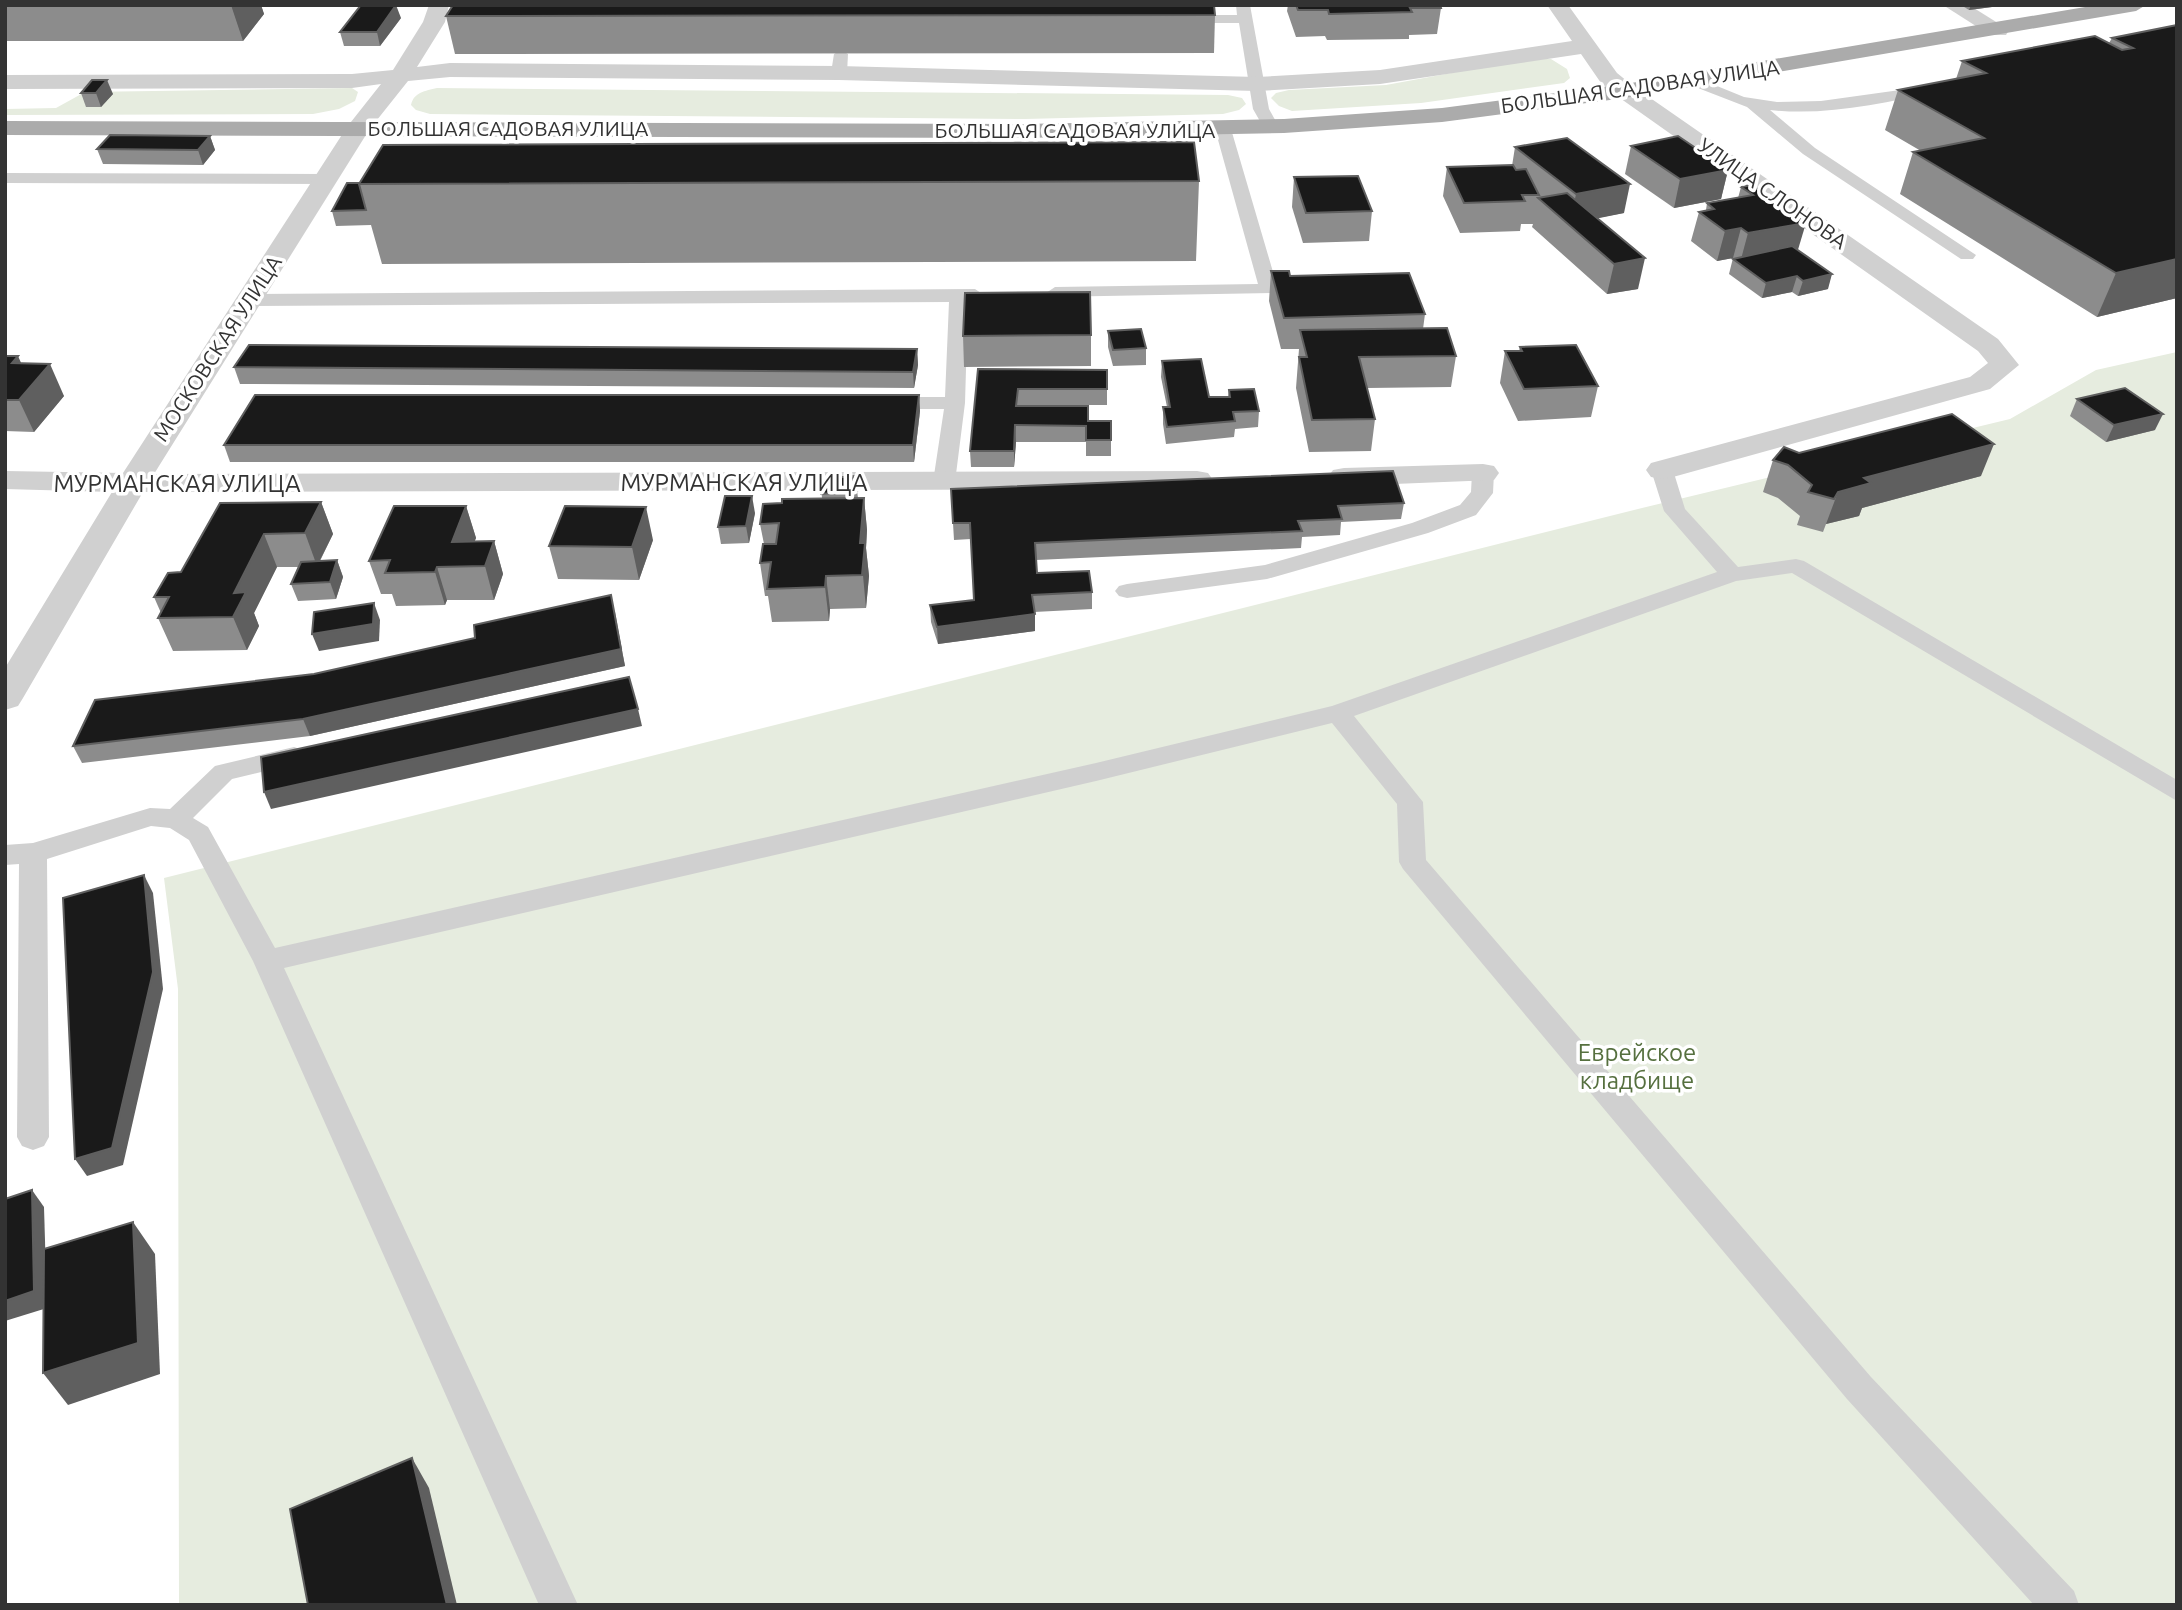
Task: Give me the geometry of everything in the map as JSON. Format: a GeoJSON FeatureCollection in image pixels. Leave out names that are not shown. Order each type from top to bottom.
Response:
{"type":"FeatureCollection","features":[{"type":"Feature","properties":{"kind":"main road","name":"БОЛЬШАЯ САДОВАЯ УЛИЦА"},"geometry":{"type":"LineString","coordinates":[[5,128],[1223,130],[1442,115],[1625,91],[2136,5]]}},
{"type":"Feature","properties":{"kind":"street","name":"УЛИЦА СЛОНОВА"},"geometry":{"type":"LineString","coordinates":[[1557,5],[1609,79],[1988,345],[2005,365],[1980,383],[1662,470]]}},
{"type":"Feature","properties":{"kind":"street"},"geometry":{"type":"LineString","coordinates":[[1953,5],[1998,30]]}},
{"type":"Feature","properties":{"kind":"street","name":"МОСКОВСКАЯ УЛИЦА"},"geometry":{"type":"LineString","coordinates":[[5,698],[131,484],[247,300],[359,127],[401,75],[444,10]]}},
{"type":"Feature","properties":{"kind":"street"},"geometry":{"type":"LineString","coordinates":[[5,82],[352,80],[450,70],[840,63],[1256,84],[1380,77],[1556,49],[1588,47]]}},
{"type":"Feature","properties":{"kind":"street"},"geometry":{"type":"LineString","coordinates":[[1315,477],[1483,473]]}},
{"type":"Feature","properties":{"kind":"street","name":"МУРМАНСКАЯ УЛИЦА"},"geometry":{"type":"LineString","coordinates":[[5,480],[131,484],[1231,480]]}},
{"type":"Feature","properties":{"kind":"lane"},"geometry":{"type":"LineString","coordinates":[[1163,18],[1244,12],[1261,109],[1271,127]]}},
{"type":"Feature","properties":{"kind":"lane"},"geometry":{"type":"LineString","coordinates":[[1690,80],[1753,104],[1818,107],[1942,86]]}},
{"type":"Feature","properties":{"kind":"lane"},"geometry":{"type":"LineString","coordinates":[[1753,104],[1809,151],[1967,255]]}},
{"type":"Feature","properties":{"kind":"lane"},"geometry":{"type":"LineString","coordinates":[[1040,294],[1269,289],[1223,130]]}},
{"type":"Feature","properties":{"kind":"lane"},"geometry":{"type":"LineString","coordinates":[[5,178],[326,179]]}},
{"type":"Feature","properties":{"kind":"lane"},"geometry":{"type":"LineString","coordinates":[[247,300],[999,295]]}},
{"type":"Feature","properties":{"kind":"lane"},"geometry":{"type":"LineString","coordinates":[[944,482],[955,403],[959,296]]}},
{"type":"Feature","properties":{"kind":"lane"},"geometry":{"type":"LineString","coordinates":[[859,403],[955,403]]}},
{"type":"Feature","properties":{"kind":"lane"},"geometry":{"type":"LineString","coordinates":[[1662,470],[1675,511],[1732,575]]}},
{"type":"Feature","properties":{"kind":"lane"},"geometry":{"type":"LineString","coordinates":[[1127,591],[1267,572],[1420,528],[1468,510],[1482,493],[1483,473]]}},
{"type":"Feature","properties":{"kind":"lane"},"geometry":{"type":"LineString","coordinates":[[267,961],[1096,772],[1338,713],[1732,575],[1796,566],[2177,792]]}},
{"type":"Feature","properties":{"kind":"lane"},"geometry":{"type":"LineString","coordinates":[[1338,713],[1410,802],[1413,862],[1859,1388],[2060,1605]]}},
{"type":"Feature","properties":{"kind":"lane"},"geometry":{"type":"LineString","coordinates":[[176,819],[224,772],[319,750]]}},
{"type":"Feature","properties":{"kind":"lane"},"geometry":{"type":"LineString","coordinates":[[33,1137],[19,854],[150,817],[176,819],[199,834],[267,961],[559,1605]]}},
{"type":"Feature","properties":{"kind":"green space"},"geometry":{"type":"Polygon","coordinates":[[[1533,58],[1551,59],[1567,69],[1570,78],[1564,83],[1421,103],[1292,111],[1279,106],[1271,98],[1276,93],[1289,90],[1386,85],[1533,58]]]}},
{"type":"Feature","properties":{"kind":"green space"},"geometry":{"type":"Polygon","coordinates":[[[352,88],[358,92],[355,101],[339,109],[313,114],[5,115],[5,109],[56,108],[85,92],[352,88]]]}},
{"type":"Feature","properties":{"kind":"green space"},"geometry":{"type":"Polygon","coordinates":[[[437,88],[1228,95],[1242,98],[1246,104],[1239,110],[1223,114],[1025,119],[430,114],[416,110],[411,105],[417,95],[437,88]]]}},
{"type":"Feature","properties":{"kind":"green space","name":"Еврейское кладбище"},"geometry":{"type":"Polygon","coordinates":[[[2177,352],[2177,1605],[179,1605],[178,989],[164,878],[1642,508],[2010,419],[2096,370],[2177,352]]]}},
{"type":"Feature","properties":{"kind":"building"},"geometry":{"type":"Polygon","coordinates":[[[361,5],[396,5],[377,32],[340,32],[361,5]]]}},
{"type":"Feature","properties":{"kind":"building"},"geometry":{"type":"Polygon","coordinates":[[[453,5],[1214,5],[1215,15],[446,16],[453,5]]]}},
{"type":"Feature","properties":{"kind":"building"},"geometry":{"type":"Polygon","coordinates":[[[1296,5],[1440,5],[1441,8],[1410,8],[1412,12],[1329,14],[1328,10],[1298,10],[1296,5]]]}},
{"type":"Feature","properties":{"kind":"building"},"geometry":{"type":"Polygon","coordinates":[[[2177,25],[2177,259],[2116,273],[1913,152],[1984,138],[1898,90],[1986,73],[1962,61],[2095,36],[2122,50],[2133,48],[2112,38],[2177,25]]]}},
{"type":"Feature","properties":{"kind":"building"},"geometry":{"type":"Polygon","coordinates":[[[92,80],[107,80],[96,93],[81,93],[92,80]]]}},
{"type":"Feature","properties":{"kind":"building"},"geometry":{"type":"Polygon","coordinates":[[[110,135],[210,136],[198,150],[97,149],[110,135]]]}},
{"type":"Feature","properties":{"kind":"building"},"geometry":{"type":"Polygon","coordinates":[[[1678,136],[1728,170],[1680,179],[1631,146],[1678,136]]]}},
{"type":"Feature","properties":{"kind":"building"},"geometry":{"type":"Polygon","coordinates":[[[1567,138],[1630,184],[1576,194],[1515,147],[1567,138]]]}},
{"type":"Feature","properties":{"kind":"building"},"geometry":{"type":"Polygon","coordinates":[[[1194,142],[1199,181],[359,184],[383,145],[1194,142]]]}},
{"type":"Feature","properties":{"kind":"building"},"geometry":{"type":"Polygon","coordinates":[[[1513,165],[1516,170],[1526,169],[1539,195],[1522,195],[1525,201],[1464,203],[1447,167],[1513,165]]]}},
{"type":"Feature","properties":{"kind":"building"},"geometry":{"type":"Polygon","coordinates":[[[1358,176],[1372,211],[1306,213],[1294,177],[1358,176]]]}},
{"type":"Feature","properties":{"kind":"building"},"geometry":{"type":"Polygon","coordinates":[[[347,183],[359,183],[366,210],[332,211],[347,183]]]}},
{"type":"Feature","properties":{"kind":"building"},"geometry":{"type":"Polygon","coordinates":[[[1752,185],[1806,223],[1748,233],[1741,228],[1725,231],[1699,212],[1714,209],[1707,203],[1753,195],[1741,187],[1752,185]]]}},
{"type":"Feature","properties":{"kind":"building"},"geometry":{"type":"Polygon","coordinates":[[[1567,193],[1645,258],[1614,264],[1538,198],[1567,193]]]}},
{"type":"Feature","properties":{"kind":"building"},"geometry":{"type":"Polygon","coordinates":[[[1792,246],[1832,274],[1803,281],[1797,276],[1766,283],[1733,259],[1792,246]]]}},
{"type":"Feature","properties":{"kind":"building"},"geometry":{"type":"Polygon","coordinates":[[[1271,271],[1289,271],[1290,276],[1409,273],[1425,314],[1284,318],[1271,271]]]}},
{"type":"Feature","properties":{"kind":"building"},"geometry":{"type":"Polygon","coordinates":[[[1090,292],[1091,335],[963,336],[965,293],[1090,292]]]}},
{"type":"Feature","properties":{"kind":"building"},"geometry":{"type":"Polygon","coordinates":[[[1447,328],[1456,356],[1359,357],[1375,419],[1312,420],[1299,357],[1307,357],[1300,330],[1447,328]]]}},
{"type":"Feature","properties":{"kind":"building"},"geometry":{"type":"Polygon","coordinates":[[[1141,329],[1146,348],[1113,350],[1108,331],[1141,329]]]}},
{"type":"Feature","properties":{"kind":"building"},"geometry":{"type":"Polygon","coordinates":[[[249,345],[917,349],[913,372],[234,367],[249,345]]]}},
{"type":"Feature","properties":{"kind":"building"},"geometry":{"type":"Polygon","coordinates":[[[1576,345],[1598,386],[1524,389],[1505,351],[1522,351],[1520,347],[1576,345]]]}},
{"type":"Feature","properties":{"kind":"building"},"geometry":{"type":"Polygon","coordinates":[[[5,356],[18,356],[12,363],[50,364],[19,400],[5,400],[5,356]]]}},
{"type":"Feature","properties":{"kind":"building"},"geometry":{"type":"Polygon","coordinates":[[[1201,359],[1209,397],[1230,397],[1229,390],[1254,389],[1259,411],[1233,412],[1235,421],[1167,427],[1163,407],[1170,407],[1162,361],[1201,359]]]}},
{"type":"Feature","properties":{"kind":"building"},"geometry":{"type":"Polygon","coordinates":[[[978,369],[1107,370],[1107,389],[1018,389],[1016,406],[1088,406],[1088,421],[1111,421],[1111,440],[1086,440],[1086,426],[1015,425],[1014,451],[970,451],[978,369]]]}},
{"type":"Feature","properties":{"kind":"building"},"geometry":{"type":"Polygon","coordinates":[[[2125,388],[2163,414],[2114,425],[2077,399],[2125,388]]]}},
{"type":"Feature","properties":{"kind":"building"},"geometry":{"type":"Polygon","coordinates":[[[255,395],[919,395],[913,445],[224,445],[255,395]]]}},
{"type":"Feature","properties":{"kind":"building"},"geometry":{"type":"Polygon","coordinates":[[[1952,414],[1994,444],[1864,478],[1871,483],[1838,492],[1834,499],[1808,492],[1812,485],[1788,465],[1773,460],[1784,447],[1799,453],[1952,414]]]}},
{"type":"Feature","properties":{"kind":"building"},"geometry":{"type":"Polygon","coordinates":[[[1393,471],[1404,503],[1338,506],[1342,519],[1298,521],[1302,531],[1035,543],[1037,573],[1089,571],[1092,592],[1032,595],[1035,614],[937,627],[930,605],[974,600],[970,523],[953,523],[951,489],[1393,471]]]}},
{"type":"Feature","properties":{"kind":"building"},"geometry":{"type":"Polygon","coordinates":[[[855,476],[857,491],[821,494],[820,479],[855,476]]]}},
{"type":"Feature","properties":{"kind":"building"},"geometry":{"type":"Polygon","coordinates":[[[725,496],[752,496],[746,526],[718,527],[725,496]]]}},
{"type":"Feature","properties":{"kind":"building"},"geometry":{"type":"Polygon","coordinates":[[[864,498],[860,543],[865,543],[862,575],[826,576],[825,587],[767,589],[771,562],[760,563],[763,544],[776,544],[779,523],[760,524],[763,504],[782,503],[782,499],[864,498]]]}},
{"type":"Feature","properties":{"kind":"building"},"geometry":{"type":"Polygon","coordinates":[[[321,502],[305,533],[264,534],[234,593],[246,592],[233,617],[158,618],[169,597],[154,597],[168,573],[181,572],[220,503],[321,502]]]}},
{"type":"Feature","properties":{"kind":"building"},"geometry":{"type":"Polygon","coordinates":[[[394,506],[466,506],[452,542],[494,541],[485,566],[437,567],[435,572],[385,573],[390,560],[369,561],[394,506]]]}},
{"type":"Feature","properties":{"kind":"building"},"geometry":{"type":"Polygon","coordinates":[[[565,506],[646,507],[632,547],[549,546],[565,506]]]}},
{"type":"Feature","properties":{"kind":"building"},"geometry":{"type":"Polygon","coordinates":[[[337,560],[330,582],[291,584],[301,562],[337,560]]]}},
{"type":"Feature","properties":{"kind":"building"},"geometry":{"type":"Polygon","coordinates":[[[611,595],[621,649],[303,719],[73,746],[95,700],[314,674],[475,638],[474,625],[611,595]]]}},
{"type":"Feature","properties":{"kind":"building"},"geometry":{"type":"Polygon","coordinates":[[[374,603],[373,624],[312,634],[314,612],[374,603]]]}},
{"type":"Feature","properties":{"kind":"building"},"geometry":{"type":"Polygon","coordinates":[[[629,677],[638,709],[264,792],[261,757],[629,677]]]}},
{"type":"Feature","properties":{"kind":"building"},"geometry":{"type":"Polygon","coordinates":[[[144,875],[153,972],[112,1148],[75,1159],[63,898],[144,875]]]}},
{"type":"Feature","properties":{"kind":"building"},"geometry":{"type":"Polygon","coordinates":[[[32,1190],[34,1291],[5,1301],[5,1199],[32,1190]]]}},
{"type":"Feature","properties":{"kind":"building"},"geometry":{"type":"Polygon","coordinates":[[[133,1222],[138,1343],[43,1373],[44,1249],[133,1222]]]}},
{"type":"Feature","properties":{"kind":"building"},"geometry":{"type":"Polygon","coordinates":[[[412,1458],[447,1605],[308,1605],[290,1509],[412,1458]]]}}]}
